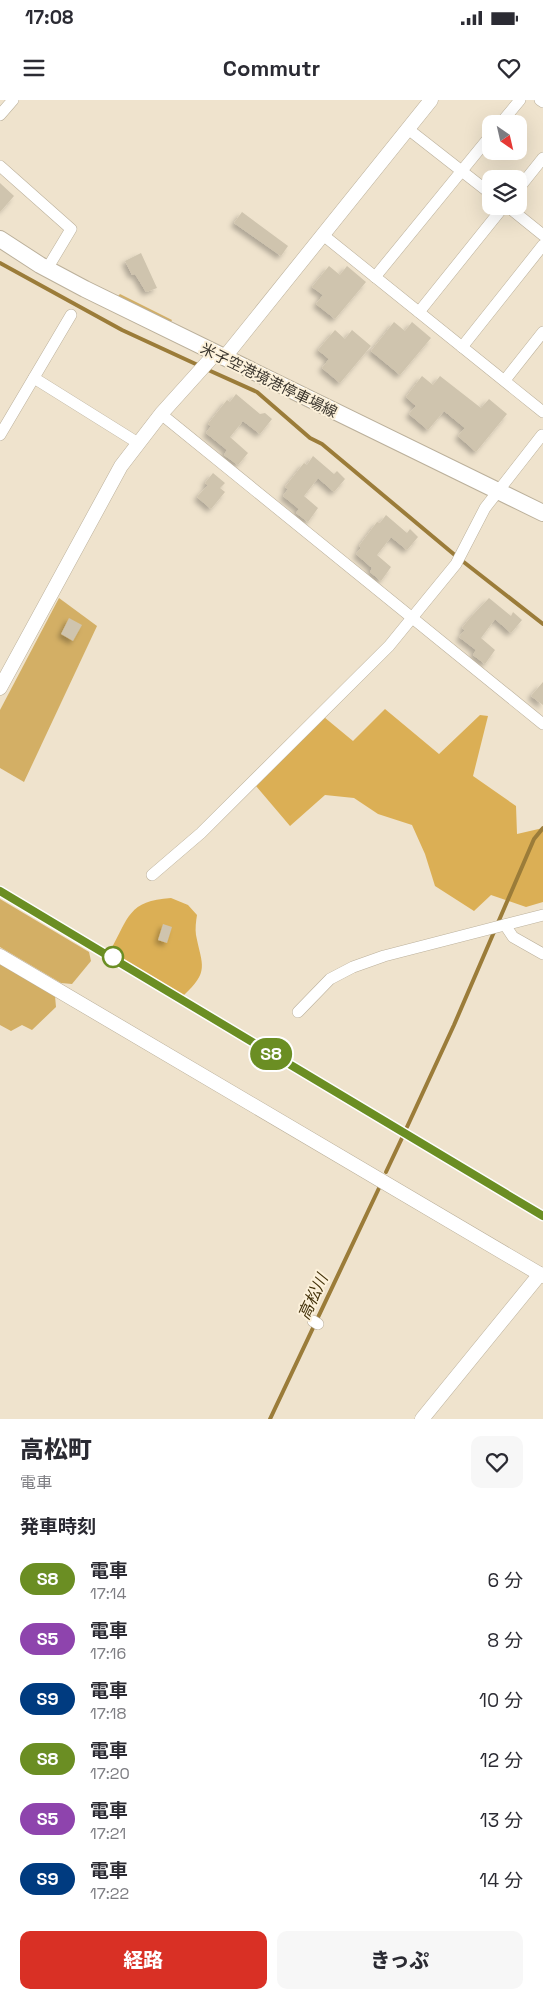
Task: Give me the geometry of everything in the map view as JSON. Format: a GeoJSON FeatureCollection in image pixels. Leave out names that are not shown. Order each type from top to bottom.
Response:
{"type":"FeatureCollection","features":[{"type":"Feature","properties":{"kind":"main road","name":"米子空港境港停車場線"},"geometry":{"type":"LineString","coordinates":[[0,239],[47,269],[219,356],[543,513]]}},
{"type":"Feature","properties":{"kind":"street"},"geometry":{"type":"LineString","coordinates":[[0,115],[13,100]]}},
{"type":"Feature","properties":{"kind":"street"},"geometry":{"type":"LineString","coordinates":[[0,688],[106,489],[138,443],[161,414],[219,356],[323,235],[431,100]]}},
{"type":"Feature","properties":{"kind":"street"},"geometry":{"type":"LineString","coordinates":[[508,115],[520,100]]}},
{"type":"Feature","properties":{"kind":"street"},"geometry":{"type":"LineString","coordinates":[[408,128],[482,187]]}},
{"type":"Feature","properties":{"kind":"street"},"geometry":{"type":"LineString","coordinates":[[375,278],[482,146]]}},
{"type":"Feature","properties":{"kind":"street"},"geometry":{"type":"LineString","coordinates":[[527,178],[543,158]]}},
{"type":"Feature","properties":{"kind":"street"},"geometry":{"type":"LineString","coordinates":[[0,166],[71,229],[47,269]]}},
{"type":"Feature","properties":{"kind":"street"},"geometry":{"type":"LineString","coordinates":[[419,312],[498,215]]}},
{"type":"Feature","properties":{"kind":"street"},"geometry":{"type":"LineString","coordinates":[[517,215],[543,235]]}},
{"type":"Feature","properties":{"kind":"street"},"geometry":{"type":"LineString","coordinates":[[323,235],[543,412]]}},
{"type":"Feature","properties":{"kind":"street"},"geometry":{"type":"LineString","coordinates":[[462,347],[543,245]]}},
{"type":"Feature","properties":{"kind":"street"},"geometry":{"type":"LineString","coordinates":[[0,436],[71,315]]}},
{"type":"Feature","properties":{"kind":"street"},"geometry":{"type":"LineString","coordinates":[[504,380],[543,332]]}},
{"type":"Feature","properties":{"kind":"street"},"geometry":{"type":"LineString","coordinates":[[34,378],[138,443]]}},
{"type":"Feature","properties":{"kind":"street"},"geometry":{"type":"LineString","coordinates":[[161,414],[543,724]]}},
{"type":"Feature","properties":{"kind":"street"},"geometry":{"type":"LineString","coordinates":[[152,875],[201,833],[389,646],[456,564],[485,508],[543,435]]}},
{"type":"Feature","properties":{"kind":"street"},"geometry":{"type":"LineString","coordinates":[[298,1012],[330,979],[353,967],[384,956],[543,915]]}},
{"type":"Feature","properties":{"kind":"street"},"geometry":{"type":"LineString","coordinates":[[505,925],[513,937],[543,954]]}},
{"type":"Feature","properties":{"kind":"street"},"geometry":{"type":"LineString","coordinates":[[0,956],[541,1275],[422,1419]]}},
{"type":"Feature","properties":{"kind":"shaded area"},"geometry":{"type":"Polygon","coordinates":[[[120,294],[172,320],[171,322],[118,296],[120,294]]]}},
{"type":"Feature","properties":{"kind":"shaded area"},"geometry":{"type":"Polygon","coordinates":[[[59,598],[97,626],[24,782],[0,768],[0,710],[59,598]]]}},
{"type":"Feature","properties":{"kind":"shaded area"},"geometry":{"type":"Polygon","coordinates":[[[385,709],[439,754],[480,715],[488,716],[473,776],[516,806],[517,834],[543,828],[543,902],[526,907],[491,895],[474,911],[435,886],[425,854],[412,825],[378,814],[354,798],[325,795],[290,826],[256,786],[324,717],[353,741],[385,709]]]}},
{"type":"Feature","properties":{"kind":"shaded area"},"geometry":{"type":"Polygon","coordinates":[[[171,898],[188,905],[197,915],[196,933],[202,961],[201,974],[183,996],[110,951],[126,920],[138,907],[157,900],[171,898]]]}},
{"type":"Feature","properties":{"kind":"shaded area"},"geometry":{"type":"Polygon","coordinates":[[[0,899],[89,952],[91,961],[72,984],[61,983],[0,947],[0,899]]]}},
{"type":"Feature","properties":{"kind":"shaded area"},"geometry":{"type":"Polygon","coordinates":[[[0,964],[55,996],[56,1007],[32,1030],[22,1025],[11,1031],[0,1025],[0,964]]]}},
{"type":"Feature","properties":{"kind":"building"},"geometry":{"type":"Polygon","coordinates":[[[0,183],[14,196],[0,212],[0,183]]]}},
{"type":"Feature","properties":{"kind":"building"},"geometry":{"type":"Polygon","coordinates":[[[242,212],[288,246],[281,256],[234,223],[242,212]]]}},
{"type":"Feature","properties":{"kind":"building"},"geometry":{"type":"Polygon","coordinates":[[[141,253],[157,288],[146,292],[135,274],[132,275],[125,261],[141,253]]]}},
{"type":"Feature","properties":{"kind":"building"},"geometry":{"type":"Polygon","coordinates":[[[329,266],[340,275],[347,266],[366,282],[335,319],[316,304],[323,295],[312,287],[329,266]]]}},
{"type":"Feature","properties":{"kind":"building"},"geometry":{"type":"Polygon","coordinates":[[[394,322],[405,331],[412,322],[431,338],[400,375],[371,351],[394,322]]]}},
{"type":"Feature","properties":{"kind":"building"},"geometry":{"type":"Polygon","coordinates":[[[335,330],[345,339],[352,330],[371,346],[340,383],[322,368],[329,359],[318,350],[335,330]]]}},
{"type":"Feature","properties":{"kind":"building"},"geometry":{"type":"Polygon","coordinates":[[[422,376],[433,385],[440,376],[481,408],[489,399],[507,414],[476,452],[458,436],[465,428],[444,411],[428,430],[409,414],[416,406],[406,397],[422,376]]]}},
{"type":"Feature","properties":{"kind":"building"},"geometry":{"type":"Polygon","coordinates":[[[236,394],[260,414],[265,413],[272,419],[260,434],[243,421],[230,437],[248,453],[238,465],[224,455],[227,450],[206,433],[211,426],[208,424],[227,400],[230,402],[236,394]]]}},
{"type":"Feature","properties":{"kind":"building"},"geometry":{"type":"Polygon","coordinates":[[[313,456],[334,474],[337,471],[345,479],[334,492],[318,478],[304,496],[318,508],[308,522],[296,513],[299,509],[283,496],[288,489],[285,487],[304,463],[307,465],[313,456]]]}},
{"type":"Feature","properties":{"kind":"building"},"geometry":{"type":"Polygon","coordinates":[[[213,473],[225,483],[220,488],[225,492],[211,509],[197,497],[208,485],[205,483],[213,473]]]}},
{"type":"Feature","properties":{"kind":"building"},"geometry":{"type":"Polygon","coordinates":[[[386,515],[407,533],[410,529],[418,537],[407,550],[391,537],[377,555],[391,567],[381,581],[370,572],[372,568],[356,554],[361,548],[359,546],[377,522],[380,523],[386,515]]]}},
{"type":"Feature","properties":{"kind":"building"},"geometry":{"type":"Polygon","coordinates":[[[489,598],[511,616],[513,612],[522,620],[511,633],[495,619],[481,638],[495,650],[485,664],[473,655],[476,650],[459,637],[465,630],[462,628],[489,598]]]}},
{"type":"Feature","properties":{"kind":"building"},"geometry":{"type":"Polygon","coordinates":[[[69,618],[82,625],[73,641],[61,634],[69,618]]]}},
{"type":"Feature","properties":{"kind":"building"},"geometry":{"type":"Polygon","coordinates":[[[543,682],[543,705],[531,696],[543,682]]]}},
{"type":"Feature","properties":{"kind":"building"},"geometry":{"type":"Polygon","coordinates":[[[163,924],[172,927],[167,943],[158,940],[163,924]]]}},
{"type":"Feature","properties":{"kind":"waterway"},"geometry":{"type":"LineString","coordinates":[[0,263],[122,330],[200,366]]}},
{"type":"Feature","properties":{"kind":"waterway"},"geometry":{"type":"LineString","coordinates":[[206,369],[257,392],[310,438],[322,444],[456,556],[543,624]]}},
{"type":"Feature","properties":{"kind":"waterway"},"geometry":{"type":"LineString","coordinates":[[407,1127],[454,1025],[534,839],[543,828]]}},
{"type":"Feature","properties":{"kind":"waterway"},"geometry":{"type":"LineString","coordinates":[[386,1172],[402,1138]]}},
{"type":"Feature","properties":{"kind":"waterway","name":"高松川"},"geometry":{"type":"LineString","coordinates":[[270,1419],[380,1186]]}},
{"type":"Feature","properties":{"kind":"railway"},"geometry":{"type":"LineString","coordinates":[[0,891],[543,1216]]}},
{"type":"Feature","properties":{"kind":"train","name":"S8"},"geometry":{"type":"LineString","coordinates":[[0,891],[543,1216]]}}]}
